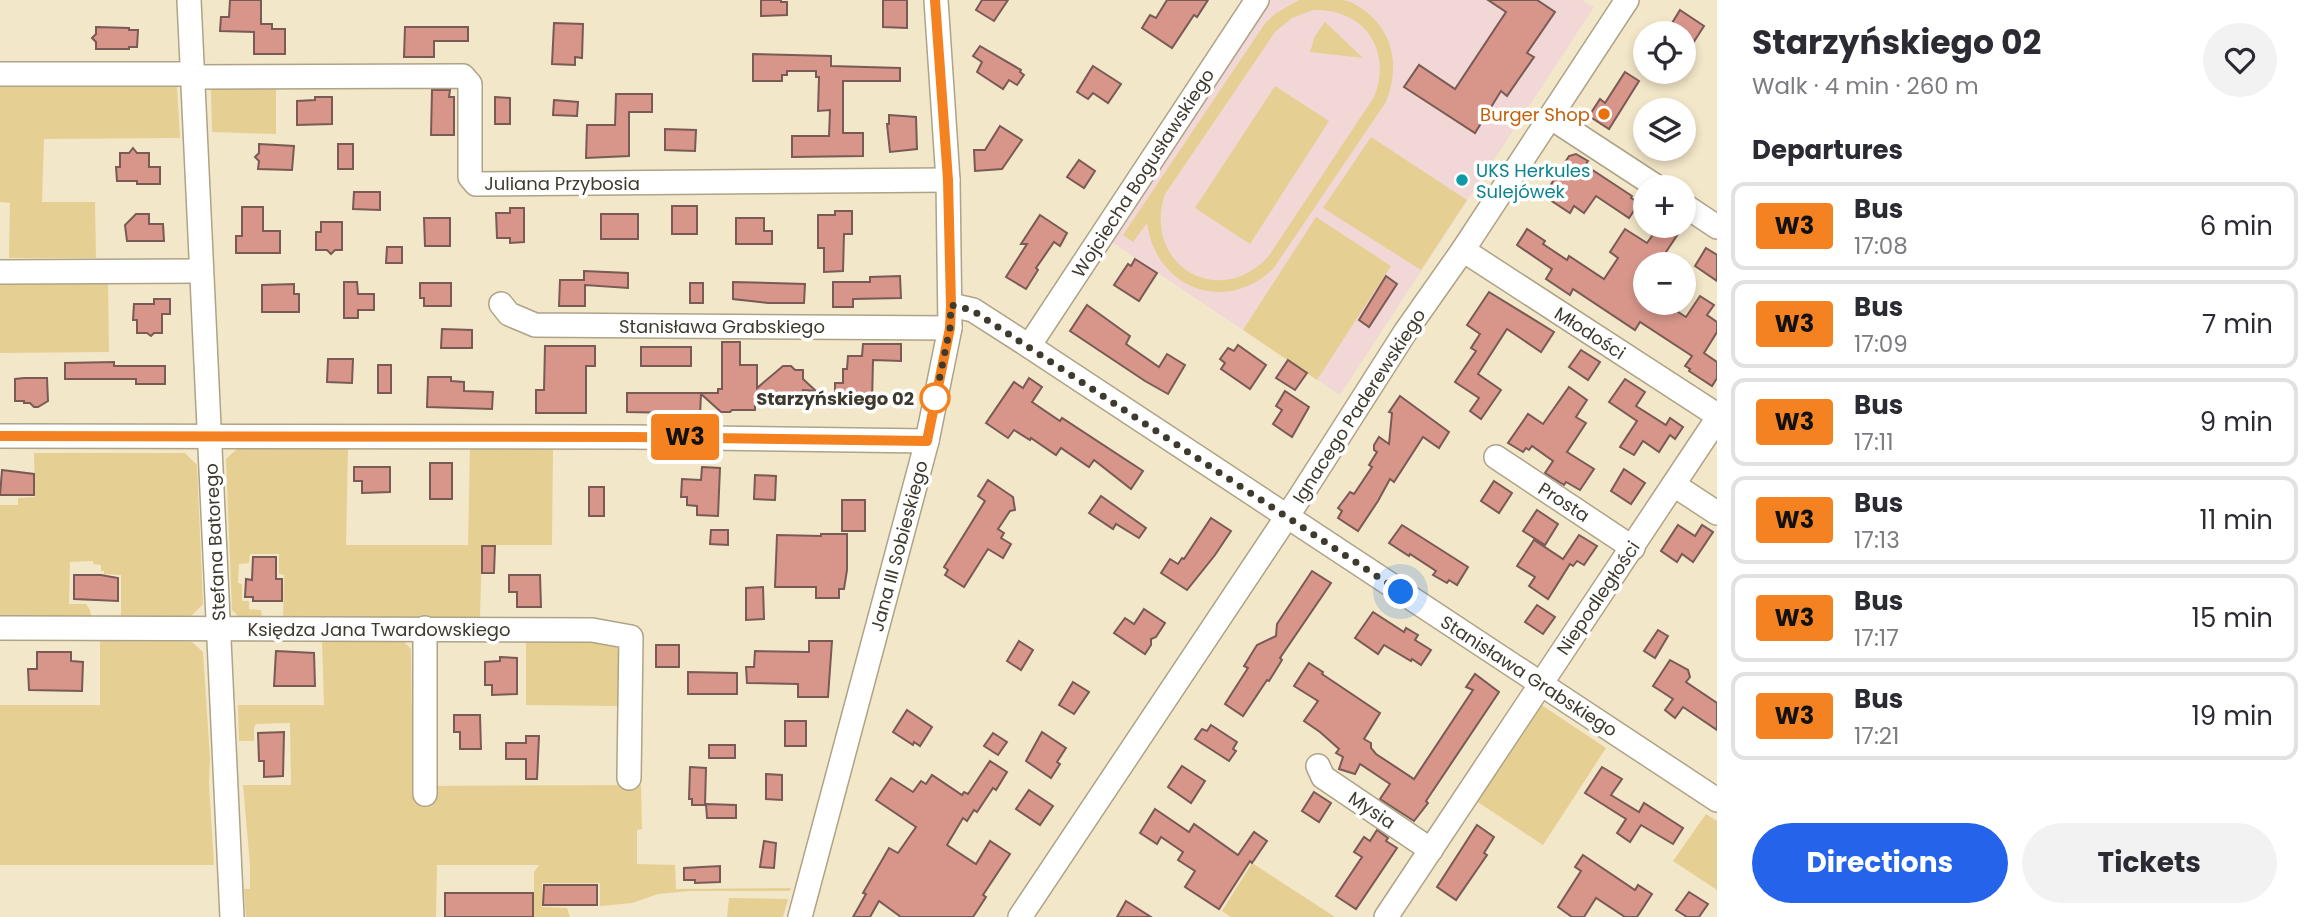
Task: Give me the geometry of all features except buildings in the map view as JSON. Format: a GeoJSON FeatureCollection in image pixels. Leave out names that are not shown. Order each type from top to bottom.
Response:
{"type":"FeatureCollection","features":[{"type":"Feature","properties":{"kind":"street","name":"Stefana Batorego"},"geometry":{"type":"LineString","coordinates":[[189,0],[232,917]]}},
{"type":"Feature","properties":{"kind":"street","name":"Jana III Sobieskiego"},"geometry":{"type":"LineString","coordinates":[[803,915],[927,441],[950,328],[948,180],[936,0]]}},
{"type":"Feature","properties":{"kind":"street","name":"Wojciecha Bogusławskiego"},"geometry":{"type":"LineString","coordinates":[[1029,346],[1257,0]]}},
{"type":"Feature","properties":{"kind":"street","name":"Ignacego Paderewskiego"},"geometry":{"type":"LineString","coordinates":[[1020,917],[1627,0]]}},
{"type":"Feature","properties":{"kind":"street","name":"Juliana Przybosia"},"geometry":{"type":"LineString","coordinates":[[0,74],[463,76],[470,84],[470,177],[476,184],[948,180]]}},
{"type":"Feature","properties":{"kind":"street"},"geometry":{"type":"LineString","coordinates":[[1550,117],[1639,175]]}},
{"type":"Feature","properties":{"kind":"street"},"geometry":{"type":"LineString","coordinates":[[1696,213],[1717,227]]}},
{"type":"Feature","properties":{"kind":"street","name":"Młodości"},"geometry":{"type":"LineString","coordinates":[[1463,250],[1717,417]]}},
{"type":"Feature","properties":{"kind":"street"},"geometry":{"type":"LineString","coordinates":[[0,272],[200,271]]}},
{"type":"Feature","properties":{"kind":"street","name":"Stanisława Grabskiego"},"geometry":{"type":"LineString","coordinates":[[500,304],[509,314],[535,325],[950,328]]}},
{"type":"Feature","properties":{"kind":"street","name":"Stanisława Grabskiego"},"geometry":{"type":"LineString","coordinates":[[951,305],[972,310],[1029,346],[1717,800]]}},
{"type":"Feature","properties":{"kind":"street","name":"Niepodległości"},"geometry":{"type":"LineString","coordinates":[[1386,917],[1633,548],[1717,417]]}},
{"type":"Feature","properties":{"kind":"street"},"geometry":{"type":"LineString","coordinates":[[0,436],[633,437],[927,441]]}},
{"type":"Feature","properties":{"kind":"street","name":"Prosta"},"geometry":{"type":"LineString","coordinates":[[1496,457],[1633,548]]}},
{"type":"Feature","properties":{"kind":"street"},"geometry":{"type":"LineString","coordinates":[[1674,485],[1717,513]]}},
{"type":"Feature","properties":{"kind":"street","name":"Księdza Jana Twardowskiego"},"geometry":{"type":"LineString","coordinates":[[0,628],[592,630],[631,637],[629,778]]}},
{"type":"Feature","properties":{"kind":"street"},"geometry":{"type":"LineString","coordinates":[[425,628],[425,794]]}},
{"type":"Feature","properties":{"kind":"street","name":"Mysia"},"geometry":{"type":"LineString","coordinates":[[1318,766],[1323,777],[1431,850]]}},
{"type":"Feature","properties":{"kind":"shaded area"},"geometry":{"type":"Polygon","coordinates":[[[1270,0],[1582,0],[1594,7],[1340,395],[1110,241],[1270,0]]]}},
{"type":"Feature","properties":{"kind":"shaded area"},"geometry":{"type":"Polygon","coordinates":[[[1299,0],[1343,0],[1362,8],[1379,25],[1390,45],[1393,68],[1390,91],[1386,102],[1273,269],[1254,283],[1234,290],[1214,292],[1195,288],[1178,278],[1164,264],[1153,246],[1147,223],[1133,242],[1123,235],[1266,22],[1299,0]],[[1313,10],[1292,18],[1275,32],[1165,194],[1161,219],[1164,241],[1174,258],[1189,272],[1207,279],[1227,280],[1248,273],[1268,257],[1374,97],[1380,63],[1370,35],[1360,24],[1347,16],[1331,11],[1313,10]]]}},
{"type":"Feature","properties":{"kind":"shaded area"},"geometry":{"type":"Polygon","coordinates":[[[1325,22],[1363,58],[1310,52],[1315,36],[1325,22]]]}},
{"type":"Feature","properties":{"kind":"shaded area"},"geometry":{"type":"Polygon","coordinates":[[[0,80],[175,83],[180,138],[44,139],[42,202],[95,202],[96,258],[9,258],[10,203],[0,202],[0,80]]]}},
{"type":"Feature","properties":{"kind":"shaded area"},"geometry":{"type":"Polygon","coordinates":[[[276,81],[276,134],[212,132],[211,90],[221,84],[276,81]]]}},
{"type":"Feature","properties":{"kind":"shaded area"},"geometry":{"type":"Polygon","coordinates":[[[1275,86],[1329,121],[1250,244],[1195,208],[1275,86]]]}},
{"type":"Feature","properties":{"kind":"shaded area"},"geometry":{"type":"Polygon","coordinates":[[[1371,137],[1467,200],[1421,270],[1323,208],[1371,137]]]}},
{"type":"Feature","properties":{"kind":"shaded area"},"geometry":{"type":"Polygon","coordinates":[[[1316,217],[1391,266],[1317,380],[1243,330],[1316,217]]]}},
{"type":"Feature","properties":{"kind":"shaded area"},"geometry":{"type":"Polygon","coordinates":[[[0,283],[108,283],[109,352],[0,353],[0,283]]]}},
{"type":"Feature","properties":{"kind":"shaded area"},"geometry":{"type":"Polygon","coordinates":[[[553,447],[552,545],[482,545],[480,618],[283,618],[284,575],[279,574],[279,554],[250,554],[249,563],[239,564],[238,583],[242,584],[242,601],[249,601],[249,609],[261,610],[262,618],[240,618],[232,610],[226,459],[238,448],[348,448],[346,545],[468,545],[470,448],[553,447]]]}},
{"type":"Feature","properties":{"kind":"shaded area"},"geometry":{"type":"Polygon","coordinates":[[[34,453],[185,453],[197,465],[203,604],[190,617],[121,617],[121,575],[104,574],[101,565],[93,564],[93,561],[70,562],[69,604],[86,604],[91,616],[0,616],[0,505],[18,505],[18,498],[35,497],[34,453]]]}},
{"type":"Feature","properties":{"kind":"shaded area"},"geometry":{"type":"Polygon","coordinates":[[[100,641],[192,642],[203,652],[214,865],[0,865],[0,705],[100,705],[100,641]]]}},
{"type":"Feature","properties":{"kind":"shaded area"},"geometry":{"type":"Polygon","coordinates":[[[322,641],[404,642],[411,649],[413,786],[641,785],[642,829],[637,830],[637,864],[675,865],[676,889],[791,888],[790,891],[690,891],[658,894],[632,903],[600,906],[600,883],[542,883],[542,907],[567,908],[570,917],[534,917],[534,872],[539,865],[437,865],[436,917],[246,917],[244,889],[250,889],[250,865],[243,785],[291,785],[290,723],[256,724],[254,741],[239,741],[238,705],[324,705],[322,641]]]}},
{"type":"Feature","properties":{"kind":"shaded area"},"geometry":{"type":"Polygon","coordinates":[[[526,642],[611,643],[619,650],[618,706],[526,705],[526,642]]]}},
{"type":"Feature","properties":{"kind":"shaded area"},"geometry":{"type":"Polygon","coordinates":[[[1540,704],[1606,748],[1543,845],[1476,801],[1540,704]]]}},
{"type":"Feature","properties":{"kind":"shaded area"},"geometry":{"type":"Polygon","coordinates":[[[1706,814],[1717,821],[1717,890],[1673,861],[1706,814]]]}},
{"type":"Feature","properties":{"kind":"shaded area"},"geometry":{"type":"Polygon","coordinates":[[[1252,863],[1335,917],[1231,917],[1222,911],[1252,863]]]}},
{"type":"Feature","properties":{"kind":"shaded area"},"geometry":{"type":"Polygon","coordinates":[[[729,898],[788,899],[783,917],[727,917],[729,898]]]}},
{"type":"Feature","properties":{"kind":"bus line","name":"W3"},"geometry":{"type":"LineString","coordinates":[[0,436],[633,437],[927,441],[950,328],[951,305],[943,80],[935,0]]}},
{"type":"Feature","properties":{"kind":"place","name":"Burger Shop"},"geometry":{"type":"Point","coordinates":[1604,114]}},
{"type":"Feature","properties":{"kind":"place","name":"UKS Herkules Sulejówek"},"geometry":{"type":"Point","coordinates":[1462,180]}},
{"type":"Feature","properties":{"kind":"place","name":"Starzyńskiego 02"},"geometry":{"type":"Point","coordinates":[935,398]}},
{"type":"Feature","properties":{"kind":"route"},"geometry":{"type":"LineString","coordinates":[[935,398],[950,328],[951,305],[964,307],[1029,346],[1401,592]]}}]}
